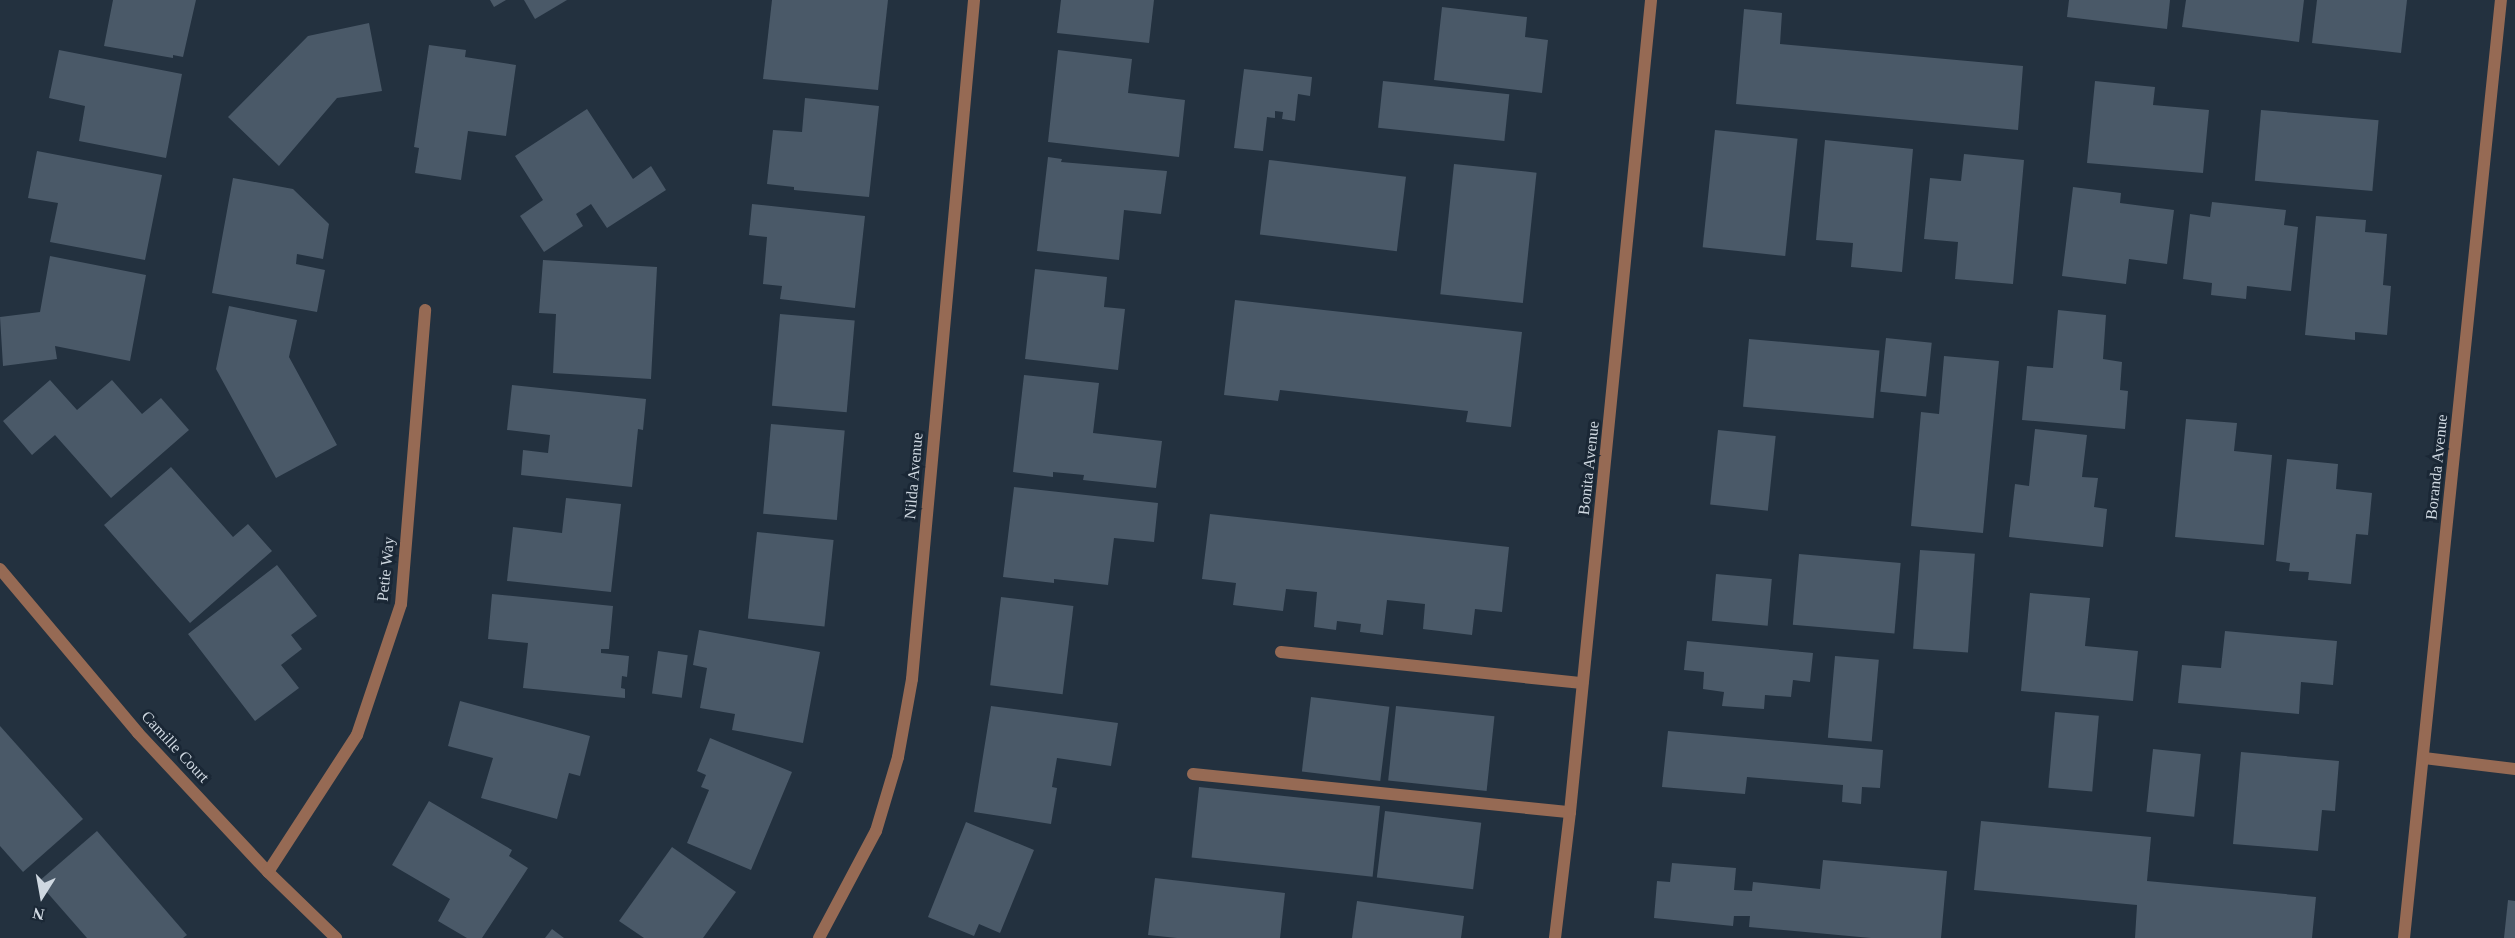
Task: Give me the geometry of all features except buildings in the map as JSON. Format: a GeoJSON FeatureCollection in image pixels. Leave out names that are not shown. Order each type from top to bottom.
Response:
{"type":"FeatureCollection","features":[{"type":"Feature","properties":{"kind":"street","name":"Nilda Avenue"},"geometry":{"type":"LineString","coordinates":[[819,938],[876,831],[898,757],[912,679],[974,0]]}},
{"type":"Feature","properties":{"kind":"street","name":"Bonita Avenue"},"geometry":{"type":"LineString","coordinates":[[1555,938],[1570,812],[1652,0]]}},
{"type":"Feature","properties":{"kind":"street","name":"Boranda Avenue"},"geometry":{"type":"LineString","coordinates":[[2404,938],[2501,0]]}},
{"type":"Feature","properties":{"kind":"street","name":"Petie Way"},"geometry":{"type":"LineString","coordinates":[[268,872],[357,735],[401,604],[425,309]]}},
{"type":"Feature","properties":{"kind":"street","name":"Camille Court"},"geometry":{"type":"LineString","coordinates":[[0,569],[138,733],[268,872],[336,938]]}},
{"type":"Feature","properties":{"kind":"street"},"geometry":{"type":"LineString","coordinates":[[1281,652],[1582,683]]}},
{"type":"Feature","properties":{"kind":"street"},"geometry":{"type":"LineString","coordinates":[[2424,758],[2515,769]]}},
{"type":"Feature","properties":{"kind":"street"},"geometry":{"type":"LineString","coordinates":[[1193,774],[1570,812]]}}]}
